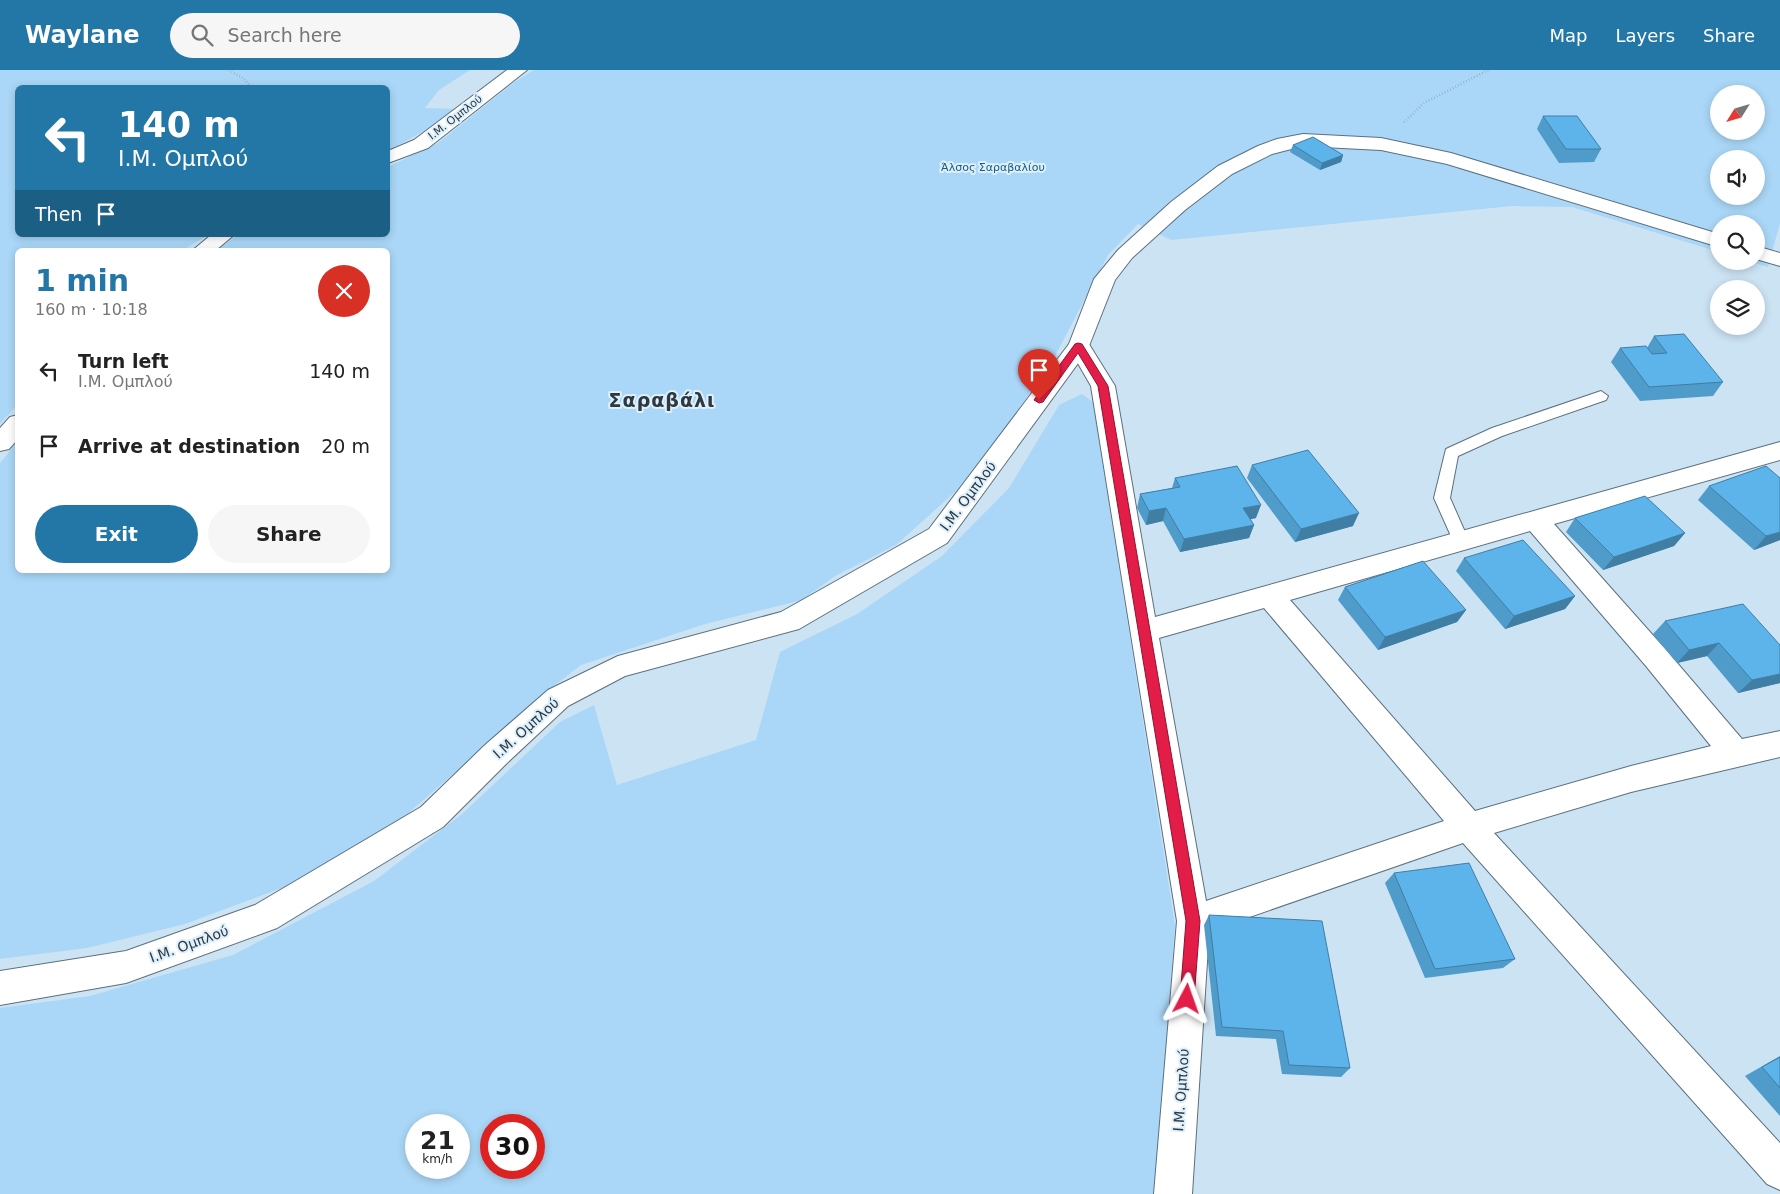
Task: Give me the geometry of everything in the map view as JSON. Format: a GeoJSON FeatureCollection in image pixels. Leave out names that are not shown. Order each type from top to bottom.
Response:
{"type":"FeatureCollection","features":[{"type":"Feature","properties":{"kind":"street","name":"Ι.Μ. Ομπλού"},"geometry":{"type":"LineString","coordinates":[[390,156],[421,144],[518,70]]}},
{"type":"Feature","properties":{"kind":"street"},"geometry":{"type":"LineString","coordinates":[[1078,346],[1105,279],[1125,254],[1178,206],[1225,170],[1284,142],[1303,140],[1381,144],[1450,159],[1710,238]]}},
{"type":"Feature","properties":{"kind":"street"},"geometry":{"type":"LineString","coordinates":[[207,248],[221,237]]}},
{"type":"Feature","properties":{"kind":"street"},"geometry":{"type":"LineString","coordinates":[[1765,255],[1780,260]]}},
{"type":"Feature","properties":{"kind":"street","name":"Ι.Μ. Ομπλού"},"geometry":{"type":"LineString","coordinates":[[0,988],[126,967],[265,917],[432,817],[496,754],[558,698],[618,666],[789,621],[938,536],[1078,346],[1103,386],[1146,631],[1193,921],[1173,1194]]}},
{"type":"Feature","properties":{"kind":"street"},"geometry":{"type":"LineString","coordinates":[[0,442],[15,427]]}},
{"type":"Feature","properties":{"kind":"street"},"geometry":{"type":"LineString","coordinates":[[1146,631],[1780,451]]}},
{"type":"Feature","properties":{"kind":"street"},"geometry":{"type":"LineString","coordinates":[[1535,520],[1656,658],[1734,752]]}},
{"type":"Feature","properties":{"kind":"street"},"geometry":{"type":"LineString","coordinates":[[1270,596],[1468,826],[1780,1171]]}},
{"type":"Feature","properties":{"kind":"street"},"geometry":{"type":"LineString","coordinates":[[1193,921],[1468,826],[1633,778],[1734,752],[1780,744]]}},
{"type":"Feature","properties":{"kind":"lane"},"geometry":{"type":"LineString","coordinates":[[1461,541],[1442,498],[1451,453],[1497,432],[1601,396]]}},
{"type":"Feature","properties":{"kind":"path"},"geometry":{"type":"LineString","coordinates":[[229,70],[244,79],[249,85]]}},
{"type":"Feature","properties":{"kind":"path"},"geometry":{"type":"LineString","coordinates":[[1381,144],[1424,103],[1488,70]]}},
{"type":"Feature","properties":{"kind":"green space"},"geometry":{"type":"Polygon","coordinates":[[[0,70],[470,70],[439,90],[425,108],[454,109],[424,131],[390,150],[390,85],[15,85],[15,237],[205,237],[186,248],[15,248],[15,407],[0,424],[0,70]]]}},
{"type":"Feature","properties":{"kind":"green space","name":"Άλσος Σαραβαλίου"},"geometry":{"type":"Polygon","coordinates":[[[534,70],[1780,70],[1780,223],[1768,267],[1765,266],[1765,215],[1710,215],[1710,249],[1572,207],[1512,206],[1171,240],[1138,224],[1108,255],[1054,358],[1014,416],[955,492],[896,545],[835,576],[802,600],[705,624],[581,665],[550,689],[404,817],[349,854],[287,886],[185,924],[87,948],[0,959],[0,463],[15,444],[15,573],[390,573],[390,248],[219,248],[236,237],[390,237],[390,166],[438,143],[516,81],[534,70]]]}},
{"type":"Feature","properties":{"kind":"green space"},"geometry":{"type":"Polygon","coordinates":[[[1082,394],[1093,402],[1175,925],[1156,1194],[0,1194],[0,1008],[90,996],[233,955],[374,881],[461,815],[560,722],[594,705],[617,785],[756,740],[780,652],[857,614],[942,556],[1009,488],[1059,405],[1082,394]]]}},
{"type":"Feature","properties":{"kind":"building"},"geometry":{"type":"Polygon","coordinates":[[[1543,116],[1577,116],[1601,149],[1566,149],[1543,116]]]}},
{"type":"Feature","properties":{"kind":"building"},"geometry":{"type":"Polygon","coordinates":[[[1313,137],[1343,155],[1322,163],[1293,145],[1313,137]]]}},
{"type":"Feature","properties":{"kind":"building"},"geometry":{"type":"Polygon","coordinates":[[[1684,334],[1723,382],[1649,387],[1620,348],[1646,346],[1652,354],[1667,353],[1654,336],[1684,334]]]}},
{"type":"Feature","properties":{"kind":"building"},"geometry":{"type":"Polygon","coordinates":[[[1308,450],[1359,513],[1301,529],[1252,465],[1308,450]]]}},
{"type":"Feature","properties":{"kind":"building"},"geometry":{"type":"Polygon","coordinates":[[[1237,466],[1261,505],[1243,508],[1254,525],[1184,539],[1166,508],[1149,511],[1140,494],[1180,487],[1175,478],[1237,466]]]}},
{"type":"Feature","properties":{"kind":"building"},"geometry":{"type":"Polygon","coordinates":[[[1766,466],[1780,478],[1780,532],[1766,536],[1709,486],[1766,466]]]}},
{"type":"Feature","properties":{"kind":"building"},"geometry":{"type":"Polygon","coordinates":[[[1645,496],[1685,533],[1614,557],[1575,518],[1645,496]]]}},
{"type":"Feature","properties":{"kind":"building"},"geometry":{"type":"Polygon","coordinates":[[[1523,540],[1575,596],[1514,616],[1464,558],[1523,540]]]}},
{"type":"Feature","properties":{"kind":"building"},"geometry":{"type":"Polygon","coordinates":[[[1423,561],[1466,610],[1385,637],[1345,587],[1423,561]]]}},
{"type":"Feature","properties":{"kind":"building"},"geometry":{"type":"Polygon","coordinates":[[[1743,604],[1780,645],[1780,674],[1752,680],[1719,643],[1689,650],[1665,621],[1743,604]]]}},
{"type":"Feature","properties":{"kind":"building"},"geometry":{"type":"Polygon","coordinates":[[[1469,863],[1515,959],[1435,969],[1394,873],[1469,863]]]}},
{"type":"Feature","properties":{"kind":"building"},"geometry":{"type":"Polygon","coordinates":[[[1209,915],[1322,921],[1350,1068],[1289,1065],[1283,1031],[1222,1027],[1209,915]]]}},
{"type":"Feature","properties":{"kind":"building"},"geometry":{"type":"Polygon","coordinates":[[[1780,1057],[1780,1088],[1762,1067],[1780,1057]]]}},
{"type":"Feature","properties":{"kind":"district","name":"Σαραβάλι"},"geometry":{"type":"Point","coordinates":[662,400]}},
{"type":"Feature","properties":{"kind":"route"},"geometry":{"type":"LineString","coordinates":[[1039,400],[1078,346],[1103,386],[1146,631],[1193,921],[1187,999]]}}]}
